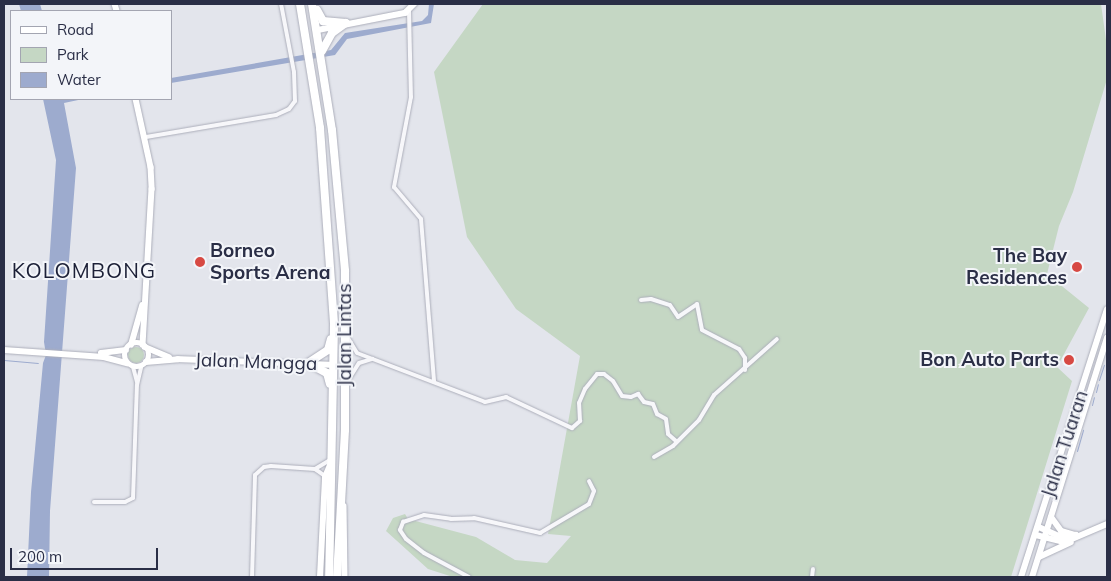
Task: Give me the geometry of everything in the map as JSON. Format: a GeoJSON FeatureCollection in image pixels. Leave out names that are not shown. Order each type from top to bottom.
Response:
{"type":"FeatureCollection","features":[{"type":"Feature","properties":{"kind":"highway","name":"Jalan Lintas"},"geometry":{"type":"LineString","coordinates":[[300,4],[320,128],[334,325],[334,401],[329,577]]}},
{"type":"Feature","properties":{"kind":"highway","name":"Jalan Lintas"},"geometry":{"type":"LineString","coordinates":[[313,4],[322,54],[340,209],[347,334],[343,499],[336,577]]}},
{"type":"Feature","properties":{"kind":"highway"},"geometry":{"type":"LineString","coordinates":[[313,4],[323,21],[346,23]]}},
{"type":"Feature","properties":{"kind":"highway"},"geometry":{"type":"LineString","coordinates":[[302,19],[311,29],[318,30]]}},
{"type":"Feature","properties":{"kind":"highway"},"geometry":{"type":"LineString","coordinates":[[322,54],[326,40],[346,23]]}},
{"type":"Feature","properties":{"kind":"highway"},"geometry":{"type":"LineString","coordinates":[[334,365],[343,353],[346,313]]}},
{"type":"Feature","properties":{"kind":"highway"},"geometry":{"type":"LineString","coordinates":[[334,325],[328,350],[308,363],[329,376],[334,401]]}},
{"type":"Feature","properties":{"kind":"main road","name":"Jalan Tuaran"},"geometry":{"type":"LineString","coordinates":[[1021,577],[1039,527],[1107,309]]}},
{"type":"Feature","properties":{"kind":"main road","name":"Jalan Tuaran"},"geometry":{"type":"LineString","coordinates":[[1032,577],[1083,414],[1104,360],[1107,337]]}},
{"type":"Feature","properties":{"kind":"main road"},"geometry":{"type":"LineString","coordinates":[[1076,411],[1083,414]]}},
{"type":"Feature","properties":{"kind":"main road"},"geometry":{"type":"LineString","coordinates":[[1051,517],[1061,531],[1073,538]]}},
{"type":"Feature","properties":{"kind":"main road"},"geometry":{"type":"LineString","coordinates":[[1039,557],[1073,538]]}},
{"type":"Feature","properties":{"kind":"street"},"geometry":{"type":"LineString","coordinates":[[146,137],[276,115],[294,104],[292,63],[281,4]]}},
{"type":"Feature","properties":{"kind":"street"},"geometry":{"type":"LineString","coordinates":[[414,4],[409,11],[411,97],[394,187],[421,219],[434,381]]}},
{"type":"Feature","properties":{"kind":"street"},"geometry":{"type":"LineString","coordinates":[[318,30],[409,11]]}},
{"type":"Feature","properties":{"kind":"street"},"geometry":{"type":"LineString","coordinates":[[94,502],[126,502],[133,498],[137,385],[141,367],[146,362],[148,353],[144,346],[143,304],[152,189],[146,137],[136,100]]}},
{"type":"Feature","properties":{"kind":"street"},"geometry":{"type":"LineString","coordinates":[[641,300],[651,299],[670,305],[678,317],[697,304],[702,330],[738,350],[745,358],[745,370]]}},
{"type":"Feature","properties":{"kind":"street"},"geometry":{"type":"LineString","coordinates":[[4,348],[116,353],[126,350],[131,345],[143,304]]}},
{"type":"Feature","properties":{"kind":"street"},"geometry":{"type":"LineString","coordinates":[[347,334],[355,351],[374,359],[485,402],[506,397],[572,428],[580,421],[579,403],[585,389],[597,374],[604,374],[613,381],[622,396],[631,397],[638,394],[644,402],[653,404],[657,414],[666,419],[668,434],[676,441]]}},
{"type":"Feature","properties":{"kind":"street"},"geometry":{"type":"LineString","coordinates":[[654,457],[676,441],[699,420],[714,395],[745,370],[776,339]]}},
{"type":"Feature","properties":{"kind":"street","name":"Jalan Mangga"},"geometry":{"type":"LineString","coordinates":[[131,345],[144,346],[178,359]]}},
{"type":"Feature","properties":{"kind":"street"},"geometry":{"type":"LineString","coordinates":[[126,350],[127,363]]}},
{"type":"Feature","properties":{"kind":"street"},"geometry":{"type":"LineString","coordinates":[[72,352],[127,363],[133,367],[141,367]]}},
{"type":"Feature","properties":{"kind":"street","name":"Jalan Mangga"},"geometry":{"type":"LineString","coordinates":[[146,362],[178,359],[334,365]]}},
{"type":"Feature","properties":{"kind":"street"},"geometry":{"type":"LineString","coordinates":[[346,390],[355,367],[374,359]]}},
{"type":"Feature","properties":{"kind":"street"},"geometry":{"type":"LineString","coordinates":[[133,367],[137,385]]}},
{"type":"Feature","properties":{"kind":"street"},"geometry":{"type":"LineString","coordinates":[[252,577],[255,475],[264,468],[271,466],[315,469],[332,459]]}},
{"type":"Feature","properties":{"kind":"street"},"geometry":{"type":"LineString","coordinates":[[320,577],[325,477],[332,459]]}},
{"type":"Feature","properties":{"kind":"street"},"geometry":{"type":"LineString","coordinates":[[315,469],[325,477]]}},
{"type":"Feature","properties":{"kind":"street"},"geometry":{"type":"LineString","coordinates":[[469,577],[424,553],[406,540],[400,530],[404,522],[424,515],[451,519],[474,518],[540,533],[589,504],[594,491],[589,481]]}},
{"type":"Feature","properties":{"kind":"street"},"geometry":{"type":"LineString","coordinates":[[343,499],[345,577]]}},
{"type":"Feature","properties":{"kind":"street"},"geometry":{"type":"LineString","coordinates":[[1039,527],[1046,535],[1059,543],[1107,524]]}},
{"type":"Feature","properties":{"kind":"street"},"geometry":{"type":"LineString","coordinates":[[1036,535],[1046,535]]}},
{"type":"Feature","properties":{"kind":"street"},"geometry":{"type":"LineString","coordinates":[[812,577],[813,569]]}},
{"type":"Feature","properties":{"kind":"green space"},"geometry":{"type":"Polygon","coordinates":[[[483,4],[1101,4],[1107,47],[1107,79],[1073,192],[1059,226],[1047,274],[1089,308],[1057,367],[1072,381],[1011,577],[453,577],[428,569],[386,531],[393,518],[405,514],[408,519],[476,537],[515,560],[547,563],[571,536],[548,534],[580,356],[516,309],[467,237],[434,72],[483,4]]]}},
{"type":"Feature","properties":{"kind":"green space"},"geometry":{"type":"Polygon","coordinates":[[[136,347],[144,355],[136,363],[128,355],[136,347]]]}},
{"type":"Feature","properties":{"kind":"water"},"geometry":{"type":"Polygon","coordinates":[[[19,4],[40,4],[42,10],[21,10],[19,4]]]}},
{"type":"Feature","properties":{"kind":"water"},"geometry":{"type":"Polygon","coordinates":[[[429,4],[434,4],[431,23],[347,39],[335,55],[172,83],[172,78],[331,50],[345,33],[422,21],[428,15],[429,4]]]}},
{"type":"Feature","properties":{"kind":"water"},"geometry":{"type":"Polygon","coordinates":[[[43,100],[78,100],[64,103],[76,168],[50,511],[49,577],[27,577],[31,492],[43,363],[46,355],[44,342],[56,160],[43,100]]]}},
{"type":"Feature","properties":{"kind":"waterway"},"geometry":{"type":"LineString","coordinates":[[1106,359],[1107,353]]}},
{"type":"Feature","properties":{"kind":"waterway"},"geometry":{"type":"LineString","coordinates":[[4,360],[38,363]]}},
{"type":"Feature","properties":{"kind":"waterway"},"geometry":{"type":"LineString","coordinates":[[1099,380],[1104,365]]}},
{"type":"Feature","properties":{"kind":"waterway"},"geometry":{"type":"LineString","coordinates":[[1096,392],[1098,384]]}},
{"type":"Feature","properties":{"kind":"waterway"},"geometry":{"type":"LineString","coordinates":[[1092,405],[1094,397]]}},
{"type":"Feature","properties":{"kind":"waterway"},"geometry":{"type":"LineString","coordinates":[[1077,451],[1083,430]]}},
{"type":"Feature","properties":{"kind":"place","name":"Borneo Sports Arena"},"geometry":{"type":"Point","coordinates":[200,262]}},
{"type":"Feature","properties":{"kind":"place","name":"The Bay Residences"},"geometry":{"type":"Point","coordinates":[1077,267]}},
{"type":"Feature","properties":{"kind":"place","name":"Bon Auto Parts"},"geometry":{"type":"Point","coordinates":[1069,360]}},
{"type":"Feature","properties":{"kind":"district","name":"KOLOMBONG"},"geometry":{"type":"Point","coordinates":[84,270]}}]}
